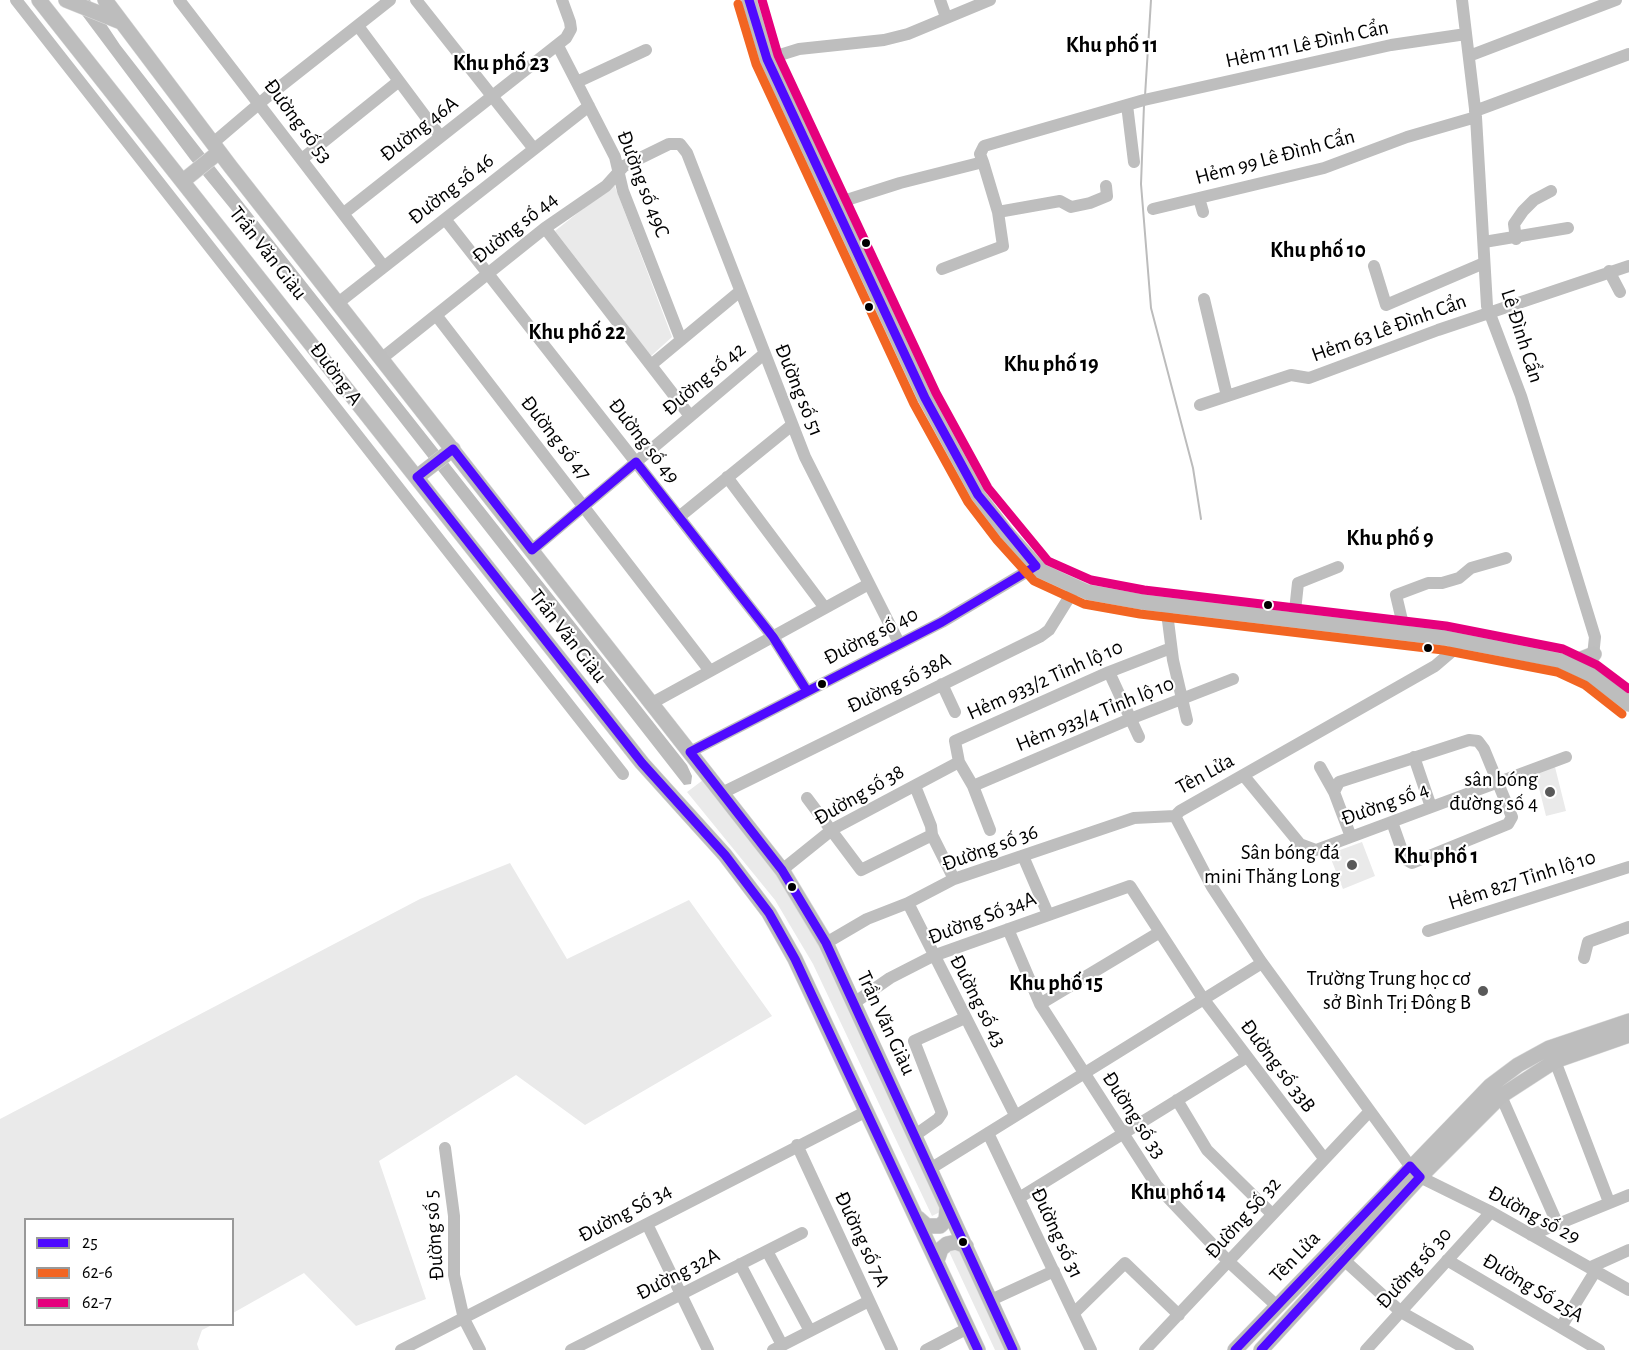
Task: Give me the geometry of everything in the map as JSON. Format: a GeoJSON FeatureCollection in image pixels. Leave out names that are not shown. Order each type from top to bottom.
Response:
{"type":"FeatureCollection","features":[{"type":"Feature","properties":{"kind":"main road","name":"Trần Văn Giàu"},"geometry":{"type":"LineString","coordinates":[[39,0],[420,474],[637,757],[724,855],[769,913],[795,959],[978,1350]]}},
{"type":"Feature","properties":{"kind":"main road"},"geometry":{"type":"LineString","coordinates":[[66,0],[104,8]]}},
{"type":"Feature","properties":{"kind":"main road"},"geometry":{"type":"LineString","coordinates":[[749,0],[767,59],[925,398],[978,495],[1036,566],[1075,588],[1166,605],[1457,640],[1569,664],[1591,675],[1629,704]]}},
{"type":"Feature","properties":{"kind":"main road","name":"Trần Văn Giàu"},"geometry":{"type":"LineString","coordinates":[[104,8],[122,23],[450,451],[532,550],[782,870],[826,943],[1014,1350]]}},
{"type":"Feature","properties":{"kind":"main road"},"geometry":{"type":"LineString","coordinates":[[183,181],[216,148]]}},
{"type":"Feature","properties":{"kind":"main road"},"geometry":{"type":"LineString","coordinates":[[420,474],[450,451]]}},
{"type":"Feature","properties":{"kind":"main road"},"geometry":{"type":"LineString","coordinates":[[1569,664],[1594,654]]}},
{"type":"Feature","properties":{"kind":"main road","name":"Tên Lửa"},"geometry":{"type":"LineString","coordinates":[[1261,1350],[1344,1260],[1477,1097],[1518,1065],[1564,1042],[1629,1021]]}},
{"type":"Feature","properties":{"kind":"main road","name":"Tên Lửa"},"geometry":{"type":"LineString","coordinates":[[1235,1350],[1415,1172],[1501,1096],[1555,1061],[1629,1035]]}},
{"type":"Feature","properties":{"kind":"main road"},"geometry":{"type":"LineString","coordinates":[[918,1218],[927,1226],[940,1226],[946,1220],[947,1206]]}},
{"type":"Feature","properties":{"kind":"main road"},"geometry":{"type":"LineString","coordinates":[[937,1261],[941,1249],[947,1244],[956,1242],[966,1246]]}},
{"type":"Feature","properties":{"kind":"street","name":"Đường A"},"geometry":{"type":"LineString","coordinates":[[16,0],[623,774]]}},
{"type":"Feature","properties":{"kind":"street","name":"Đường số 53"},"geometry":{"type":"LineString","coordinates":[[179,0],[384,267]]}},
{"type":"Feature","properties":{"kind":"street"},"geometry":{"type":"LineString","coordinates":[[216,148],[260,103],[390,0]]}},
{"type":"Feature","properties":{"kind":"street"},"geometry":{"type":"LineString","coordinates":[[417,0],[534,149]]}},
{"type":"Feature","properties":{"kind":"street","name":"Đường 46A"},"geometry":{"type":"LineString","coordinates":[[344,213],[558,46],[571,28],[562,0]]}},
{"type":"Feature","properties":{"kind":"street"},"geometry":{"type":"LineString","coordinates":[[940,0],[945,17]]}},
{"type":"Feature","properties":{"kind":"street"},"geometry":{"type":"LineString","coordinates":[[767,59],[799,49],[884,40],[908,34],[990,0]]}},
{"type":"Feature","properties":{"kind":"street","name":"Lê Đình Cẩn"},"geometry":{"type":"LineString","coordinates":[[1462,0],[1475,114],[1489,312],[1521,396],[1595,637],[1591,675]]}},
{"type":"Feature","properties":{"kind":"street"},"geometry":{"type":"LineString","coordinates":[[1469,56],[1616,0]]}},
{"type":"Feature","properties":{"kind":"street"},"geometry":{"type":"LineString","coordinates":[[358,26],[440,136]]}},
{"type":"Feature","properties":{"kind":"street","name":"Hẻm 111 Lê Đình Cẩn"},"geometry":{"type":"LineString","coordinates":[[983,162],[980,154],[984,146],[1158,96],[1391,45],[1466,34]]}},
{"type":"Feature","properties":{"kind":"street","name":"Đường số 49C"},"geometry":{"type":"LineString","coordinates":[[558,46],[620,169],[623,191],[681,340]]}},
{"type":"Feature","properties":{"kind":"street"},"geometry":{"type":"LineString","coordinates":[[577,81],[646,50]]}},
{"type":"Feature","properties":{"kind":"street","name":"Hẻm 99 Lê Đình Cẩn"},"geometry":{"type":"LineString","coordinates":[[1153,209],[1324,168],[1475,114],[1629,54]]}},
{"type":"Feature","properties":{"kind":"street"},"geometry":{"type":"LineString","coordinates":[[302,159],[399,81]]}},
{"type":"Feature","properties":{"kind":"street"},"geometry":{"type":"LineString","coordinates":[[1131,104],[1134,162]]}},
{"type":"Feature","properties":{"kind":"street","name":"Đường số 46"},"geometry":{"type":"LineString","coordinates":[[338,303],[589,106]]}},
{"type":"Feature","properties":{"kind":"street","name":"Đường số 44"},"geometry":{"type":"LineString","coordinates":[[381,359],[545,228],[606,186],[620,169],[669,144],[680,144]]}},
{"type":"Feature","properties":{"kind":"street","name":"Đường số 51"},"geometry":{"type":"LineString","coordinates":[[680,144],[687,153],[792,425],[867,585],[899,644]]}},
{"type":"Feature","properties":{"kind":"street"},"geometry":{"type":"LineString","coordinates":[[834,204],[900,183],[983,162],[998,212],[1003,246],[942,269]]}},
{"type":"Feature","properties":{"kind":"street"},"geometry":{"type":"LineString","coordinates":[[998,212],[1060,201],[1071,207],[1090,203],[1107,196],[1106,186]]}},
{"type":"Feature","properties":{"kind":"street"},"geometry":{"type":"LineString","coordinates":[[1514,224],[1534,200],[1551,191]]}},
{"type":"Feature","properties":{"kind":"street"},"geometry":{"type":"LineString","coordinates":[[1199,198],[1203,212]]}},
{"type":"Feature","properties":{"kind":"street"},"geometry":{"type":"LineString","coordinates":[[1511,208],[1516,238]]}},
{"type":"Feature","properties":{"kind":"street","name":"Đường số 49"},"geometry":{"type":"LineString","coordinates":[[445,219],[773,637],[807,691]]}},
{"type":"Feature","properties":{"kind":"street"},"geometry":{"type":"LineString","coordinates":[[545,228],[690,416]]}},
{"type":"Feature","properties":{"kind":"street"},"geometry":{"type":"LineString","coordinates":[[1484,242],[1568,228]]}},
{"type":"Feature","properties":{"kind":"street"},"geometry":{"type":"LineString","coordinates":[[1374,266],[1386,305],[1484,263]]}},
{"type":"Feature","properties":{"kind":"street","name":"Hẻm 63 Lê Đình Cẩn"},"geometry":{"type":"LineString","coordinates":[[1200,405],[1291,375],[1309,378],[1489,312],[1629,266]]}},
{"type":"Feature","properties":{"kind":"street"},"geometry":{"type":"LineString","coordinates":[[1610,271],[1620,292]]}},
{"type":"Feature","properties":{"kind":"street"},"geometry":{"type":"LineString","coordinates":[[651,365],[739,292]]}},
{"type":"Feature","properties":{"kind":"street"},"geometry":{"type":"LineString","coordinates":[[1204,299],[1227,396]]}},
{"type":"Feature","properties":{"kind":"street","name":"Đường số 47"},"geometry":{"type":"LineString","coordinates":[[436,315],[710,671]]}},
{"type":"Feature","properties":{"kind":"street","name":"Đường số 42"},"geometry":{"type":"LineString","coordinates":[[532,550],[764,354]]}},
{"type":"Feature","properties":{"kind":"street"},"geometry":{"type":"LineString","coordinates":[[678,517],[792,425]]}},
{"type":"Feature","properties":{"kind":"street"},"geometry":{"type":"LineString","coordinates":[[727,477],[825,608]]}},
{"type":"Feature","properties":{"kind":"street"},"geometry":{"type":"LineString","coordinates":[[1405,633],[1396,595],[1428,583],[1442,583],[1459,578],[1471,568],[1506,558]]}},
{"type":"Feature","properties":{"kind":"street","name":"Đường số 40"},"geometry":{"type":"LineString","coordinates":[[690,752],[899,644],[1036,566]]}},
{"type":"Feature","properties":{"kind":"street"},"geometry":{"type":"LineString","coordinates":[[1294,620],[1298,583],[1338,567]]}},
{"type":"Feature","properties":{"kind":"street"},"geometry":{"type":"LineString","coordinates":[[652,703],[867,585]]}},
{"type":"Feature","properties":{"kind":"street","name":"Đường số 38A"},"geometry":{"type":"LineString","coordinates":[[722,793],[1046,633],[1075,588]]}},
{"type":"Feature","properties":{"kind":"street"},"geometry":{"type":"LineString","coordinates":[[1166,605],[1171,648],[1187,720]]}},
{"type":"Feature","properties":{"kind":"street","name":"Tên Lửa"},"geometry":{"type":"LineString","coordinates":[[1415,1172],[1262,963],[1212,887],[1175,816],[1435,666],[1456,648],[1457,640]]}},
{"type":"Feature","properties":{"kind":"street","name":"Hẻm 933/2 Tỉnh lộ 10"},"geometry":{"type":"LineString","coordinates":[[959,762],[955,741],[1109,672],[1171,648]]}},
{"type":"Feature","properties":{"kind":"street"},"geometry":{"type":"LineString","coordinates":[[1109,672],[1139,737]]}},
{"type":"Feature","properties":{"kind":"street","name":"Hẻm 933/4 Tỉnh lộ 10"},"geometry":{"type":"LineString","coordinates":[[973,786],[1130,719],[1182,701],[1233,679]]}},
{"type":"Feature","properties":{"kind":"street"},"geometry":{"type":"LineString","coordinates":[[942,684],[955,712]]}},
{"type":"Feature","properties":{"kind":"street"},"geometry":{"type":"LineString","coordinates":[[1334,792],[1336,785],[1342,780],[1474,740],[1481,744],[1511,814],[1510,822],[1415,863],[1405,859],[1392,822]]}},
{"type":"Feature","properties":{"kind":"street"},"geometry":{"type":"LineString","coordinates":[[1414,757],[1431,807]]}},
{"type":"Feature","properties":{"kind":"street","name":"Đường số 4"},"geometry":{"type":"LineString","coordinates":[[1244,776],[1305,848],[1316,850],[1566,757]]}},
{"type":"Feature","properties":{"kind":"street"},"geometry":{"type":"LineString","coordinates":[[959,762],[973,786],[990,830]]}},
{"type":"Feature","properties":{"kind":"street","name":"Đường số 38"},"geometry":{"type":"LineString","coordinates":[[782,870],[833,829],[959,762]]}},
{"type":"Feature","properties":{"kind":"street"},"geometry":{"type":"LineString","coordinates":[[1320,767],[1334,792],[1351,837]]}},
{"type":"Feature","properties":{"kind":"street"},"geometry":{"type":"LineString","coordinates":[[915,786],[931,825],[932,835],[954,879]]}},
{"type":"Feature","properties":{"kind":"street"},"geometry":{"type":"LineString","coordinates":[[807,798],[833,829],[861,870],[932,835]]}},
{"type":"Feature","properties":{"kind":"street","name":"Đường số 36"},"geometry":{"type":"LineString","coordinates":[[826,943],[867,919],[909,903],[954,879],[1134,818],[1175,816]]}},
{"type":"Feature","properties":{"kind":"street"},"geometry":{"type":"LineString","coordinates":[[1023,856],[1048,914]]}},
{"type":"Feature","properties":{"kind":"street","name":"Hẻm 827 Tỉnh lộ 10"},"geometry":{"type":"LineString","coordinates":[[1428,931],[1629,867]]}},
{"type":"Feature","properties":{"kind":"street","name":"Đường Số 34A"},"geometry":{"type":"LineString","coordinates":[[854,1003],[890,978],[933,956],[1131,886]]}},
{"type":"Feature","properties":{"kind":"street","name":"Đường số 33B"},"geometry":{"type":"LineString","coordinates":[[1131,886],[1202,997],[1323,1157]]}},
{"type":"Feature","properties":{"kind":"street","name":"Đường số 43"},"geometry":{"type":"LineString","coordinates":[[909,903],[933,956],[1015,1115]]}},
{"type":"Feature","properties":{"kind":"street"},"geometry":{"type":"LineString","coordinates":[[1584,958],[1588,942],[1629,927]]}},
{"type":"Feature","properties":{"kind":"street","name":"Đường số 33"},"geometry":{"type":"LineString","coordinates":[[1008,929],[1040,1004],[1157,1185],[1229,1262],[1277,1306]]}},
{"type":"Feature","properties":{"kind":"street"},"geometry":{"type":"LineString","coordinates":[[1040,1004],[1160,932]]}},
{"type":"Feature","properties":{"kind":"street"},"geometry":{"type":"LineString","coordinates":[[930,1169],[1084,1074],[1202,997],[1262,963]]}},
{"type":"Feature","properties":{"kind":"street"},"geometry":{"type":"LineString","coordinates":[[914,1136],[938,1119],[942,1113],[914,1041],[964,1018]]}},
{"type":"Feature","properties":{"kind":"street"},"geometry":{"type":"LineString","coordinates":[[1019,1197],[1247,1057]]}},
{"type":"Feature","properties":{"kind":"street"},"geometry":{"type":"LineString","coordinates":[[1555,1061],[1609,1202]]}},
{"type":"Feature","properties":{"kind":"street"},"geometry":{"type":"LineString","coordinates":[[1501,1096],[1557,1223]]}},
{"type":"Feature","properties":{"kind":"street"},"geometry":{"type":"LineString","coordinates":[[1177,1100],[1207,1150],[1272,1214]]}},
{"type":"Feature","properties":{"kind":"street","name":"Đường Số 34"},"geometry":{"type":"LineString","coordinates":[[401,1350],[797,1144],[867,1111]]}},
{"type":"Feature","properties":{"kind":"street","name":"Đường Số 32"},"geometry":{"type":"LineString","coordinates":[[1153,1348],[1179,1315],[1323,1157],[1369,1112]]}},
{"type":"Feature","properties":{"kind":"street","name":"Đường số 31"},"geometry":{"type":"LineString","coordinates":[[988,1132],[1091,1350]]}},
{"type":"Feature","properties":{"kind":"street","name":"Đường số 7A"},"geometry":{"type":"LineString","coordinates":[[797,1144],[892,1350]]}},
{"type":"Feature","properties":{"kind":"street","name":"Đường số 5"},"geometry":{"type":"LineString","coordinates":[[445,1148],[454,1216],[454,1275],[464,1318]]}},
{"type":"Feature","properties":{"kind":"street","name":"Đường số 29"},"geometry":{"type":"LineString","coordinates":[[1415,1172],[1629,1290]]}},
{"type":"Feature","properties":{"kind":"street"},"geometry":{"type":"LineString","coordinates":[[1531,1235],[1629,1195]]}},
{"type":"Feature","properties":{"kind":"street","name":"Đường số 30"},"geometry":{"type":"LineString","coordinates":[[1366,1350],[1491,1212]]}},
{"type":"Feature","properties":{"kind":"street"},"geometry":{"type":"LineString","coordinates":[[647,1224],[708,1350]]}},
{"type":"Feature","properties":{"kind":"street","name":"Đường 32A"},"geometry":{"type":"LineString","coordinates":[[571,1350],[802,1233]]}},
{"type":"Feature","properties":{"kind":"street"},"geometry":{"type":"LineString","coordinates":[[1561,1327],[1593,1269],[1629,1250]]}},
{"type":"Feature","properties":{"kind":"street"},"geometry":{"type":"LineString","coordinates":[[767,1251],[810,1331]]}},
{"type":"Feature","properties":{"kind":"street"},"geometry":{"type":"LineString","coordinates":[[1344,1260],[1401,1312],[1468,1350]]}},
{"type":"Feature","properties":{"kind":"street","name":"Đường Số 25A"},"geometry":{"type":"LineString","coordinates":[[1447,1260],[1599,1350]]}},
{"type":"Feature","properties":{"kind":"street"},"geometry":{"type":"LineString","coordinates":[[1074,1313],[1125,1263],[1179,1315]]}},
{"type":"Feature","properties":{"kind":"street"},"geometry":{"type":"LineString","coordinates":[[740,1264],[778,1348],[869,1301]]}},
{"type":"Feature","properties":{"kind":"street"},"geometry":{"type":"LineString","coordinates":[[991,1300],[1054,1271]]}},
{"type":"Feature","properties":{"kind":"street"},"geometry":{"type":"LineString","coordinates":[[464,1318],[480,1350]]}},
{"type":"Feature","properties":{"kind":"street"},"geometry":{"type":"LineString","coordinates":[[926,1350],[968,1328]]}},
{"type":"Feature","properties":{"kind":"shaded area"},"geometry":{"type":"Polygon","coordinates":[[[71,0],[90,0],[120,45],[218,171],[687,765],[692,776],[691,784],[684,785],[309,305],[190,159],[71,0]]]}},
{"type":"Feature","properties":{"kind":"shaded area"},"geometry":{"type":"Polygon","coordinates":[[[614,184],[672,337],[651,356],[555,231],[614,184]]]}},
{"type":"Feature","properties":{"kind":"shaded area","name":"sân bóng đường số 4"},"geometry":{"type":"Polygon","coordinates":[[[1555,767],[1566,811],[1546,816],[1535,772],[1555,767]]]}},
{"type":"Feature","properties":{"kind":"shaded area"},"geometry":{"type":"Polygon","coordinates":[[[703,780],[759,849],[794,899],[825,950],[944,1210],[932,1216],[813,964],[775,900],[687,792],[703,780]]]}},
{"type":"Feature","properties":{"kind":"shaded area","name":"Sân bóng đá mini Thăng Long"},"geometry":{"type":"Polygon","coordinates":[[[1362,842],[1375,876],[1343,889],[1329,854],[1362,842]]]}},
{"type":"Feature","properties":{"kind":"shaded area"},"geometry":{"type":"Polygon","coordinates":[[[510,863],[567,959],[689,900],[772,1016],[585,1125],[516,1075],[379,1161],[426,1299],[356,1326],[304,1273],[234,1312],[234,1218],[24,1218],[24,1326],[210,1326],[202,1330],[197,1344],[199,1350],[0,1350],[0,1119],[420,899],[510,863]]]}},
{"type":"Feature","properties":{"kind":"shaded area"},"geometry":{"type":"Polygon","coordinates":[[[958,1239],[1009,1350],[995,1350],[946,1245],[958,1239]]]}},
{"type":"Feature","properties":{"kind":"waterway"},"geometry":{"type":"LineString","coordinates":[[1145,96],[1151,0]]}},
{"type":"Feature","properties":{"kind":"waterway"},"geometry":{"type":"LineString","coordinates":[[1144,105],[1141,184],[1151,308],[1193,468],[1201,519]]}},
{"type":"Feature","properties":{"kind":"transit line","name":"25"},"geometry":{"type":"LineString","coordinates":[[749,0],[767,59],[925,398],[978,495],[1036,566]]}},
{"type":"Feature","properties":{"kind":"transit line","name":"62-7"},"geometry":{"type":"LineString","coordinates":[[762,0],[778,55],[936,393],[988,488],[1048,561],[1091,580],[1144,590],[1446,626],[1563,649],[1597,665],[1629,689]]}},
{"type":"Feature","properties":{"kind":"transit line","name":"62-6"},"geometry":{"type":"LineString","coordinates":[[738,4],[756,64],[914,404],[968,502],[997,540],[1034,581],[1084,604],[1140,614],[1443,650],[1557,672],[1585,685],[1622,714]]}},
{"type":"Feature","properties":{"kind":"transit line","name":"25"},"geometry":{"type":"LineString","coordinates":[[807,691],[773,637],[636,462],[532,550],[453,449],[417,477],[642,763],[725,855],[769,913],[795,959],[978,1350]]}},
{"type":"Feature","properties":{"kind":"transit line","name":"25"},"geometry":{"type":"LineString","coordinates":[[1013,1350],[826,943],[782,870],[690,752],[942,622],[1036,566]]}},
{"type":"Feature","properties":{"kind":"transit line","name":"25"},"geometry":{"type":"LineString","coordinates":[[1235,1350],[1410,1166],[1420,1177],[1261,1350]]}},
{"type":"Feature","properties":{"kind":"place","name":"sân bóng đường số 4"},"geometry":{"type":"Point","coordinates":[1550,792]}},
{"type":"Feature","properties":{"kind":"place","name":"Sân bóng đá mini Thăng Long"},"geometry":{"type":"Point","coordinates":[1352,865]}},
{"type":"Feature","properties":{"kind":"place","name":"Trường Trung học cơ sở Bình Trị Đông B"},"geometry":{"type":"Point","coordinates":[1483,991]}},
{"type":"Feature","properties":{"kind":"district","name":"Khu phố 11"},"geometry":{"type":"Point","coordinates":[1112,45]}},
{"type":"Feature","properties":{"kind":"district","name":"Khu phố 23"},"geometry":{"type":"Point","coordinates":[501,63]}},
{"type":"Feature","properties":{"kind":"district","name":"Khu phố 10"},"geometry":{"type":"Point","coordinates":[1318,250]}},
{"type":"Feature","properties":{"kind":"district","name":"Khu phố 22"},"geometry":{"type":"Point","coordinates":[577,332]}},
{"type":"Feature","properties":{"kind":"district","name":"Khu phố 19"},"geometry":{"type":"Point","coordinates":[1051,364]}},
{"type":"Feature","properties":{"kind":"district","name":"Khu phố 9"},"geometry":{"type":"Point","coordinates":[1390,538]}},
{"type":"Feature","properties":{"kind":"district","name":"Khu phố 1"},"geometry":{"type":"Point","coordinates":[1436,856]}},
{"type":"Feature","properties":{"kind":"district","name":"Khu phố 15"},"geometry":{"type":"Point","coordinates":[1056,983]}},
{"type":"Feature","properties":{"kind":"district","name":"Khu phố 14"},"geometry":{"type":"Point","coordinates":[1178,1192]}}]}
